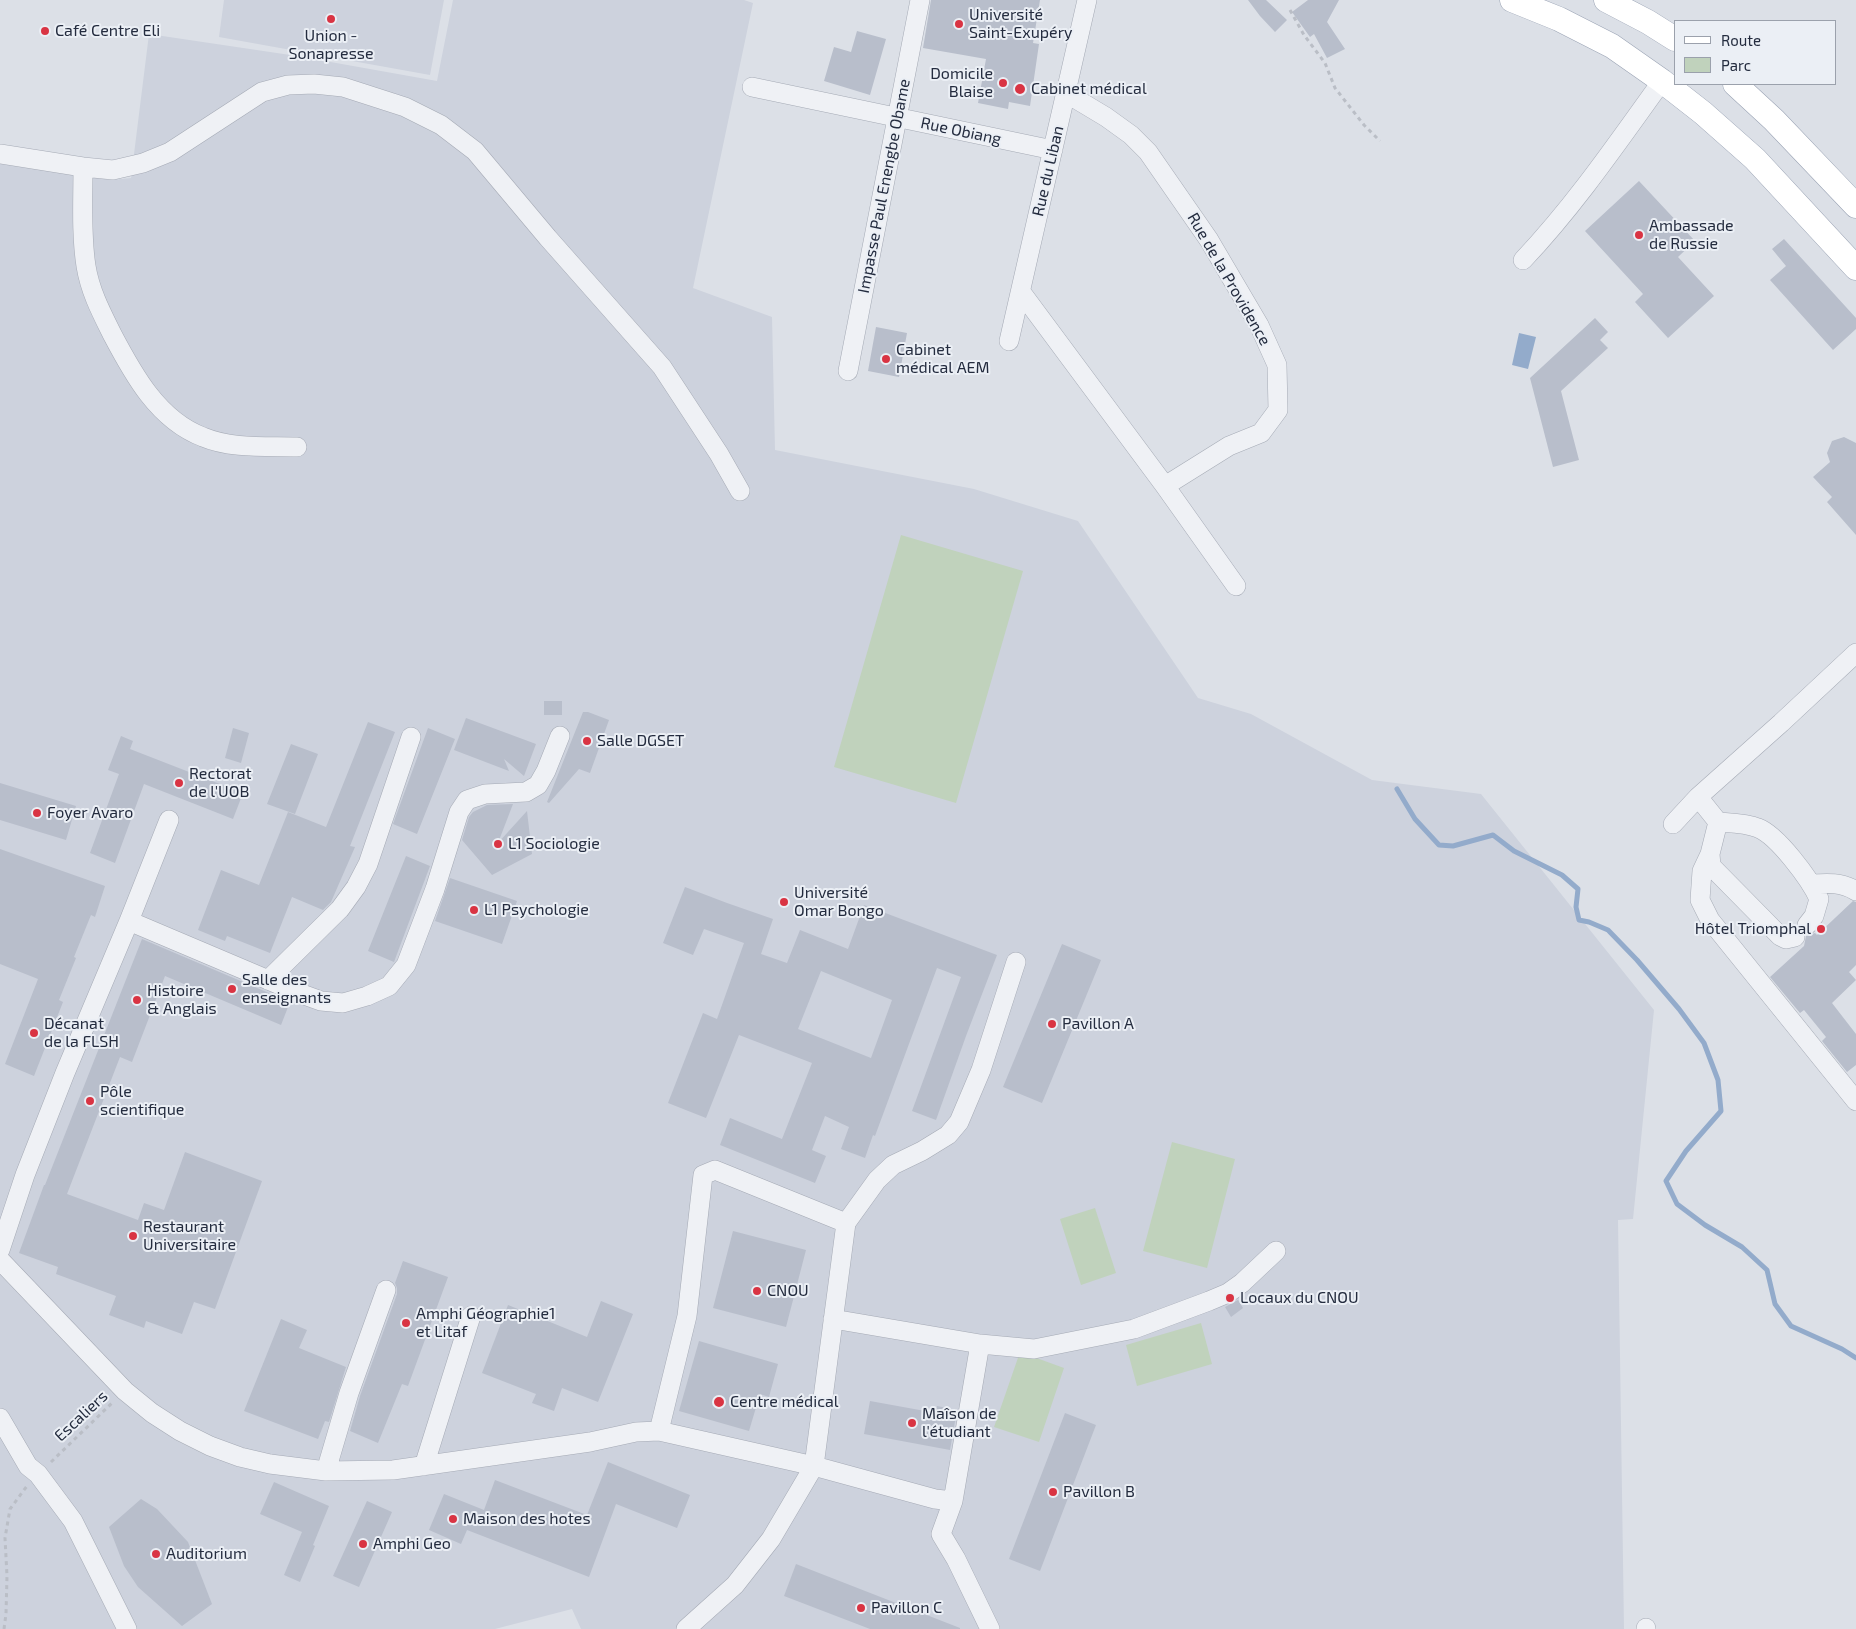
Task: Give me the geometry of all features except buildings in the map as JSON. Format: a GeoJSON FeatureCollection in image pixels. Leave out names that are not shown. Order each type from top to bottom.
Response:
{"type":"FeatureCollection","features":[{"type":"Feature","properties":{"kind":"main road"},"geometry":{"type":"LineString","coordinates":[[1512,0],[1559,19],[1612,46],[1662,81],[1755,158],[1856,268]]}},
{"type":"Feature","properties":{"kind":"main road"},"geometry":{"type":"LineString","coordinates":[[1606,0],[1674,38]]}},
{"type":"Feature","properties":{"kind":"main road"},"geometry":{"type":"LineString","coordinates":[[1735,85],[1774,120],[1856,206]]}},
{"type":"Feature","properties":{"kind":"street","name":"Impasse Paul Enengbe Obame"},"geometry":{"type":"LineString","coordinates":[[848,371],[920,0]]}},
{"type":"Feature","properties":{"kind":"street","name":"Rue du Liban"},"geometry":{"type":"LineString","coordinates":[[1009,341],[1087,0]]}},
{"type":"Feature","properties":{"kind":"street"},"geometry":{"type":"LineString","coordinates":[[1524,260],[1547,234],[1617,144],[1662,81]]}},
{"type":"Feature","properties":{"kind":"street"},"geometry":{"type":"LineString","coordinates":[[0,154],[83,168],[113,170],[142,163],[170,152],[262,92],[288,85],[314,84],[342,87],[406,107],[441,124],[475,151],[548,238],[662,367],[719,454],[740,490]]}},
{"type":"Feature","properties":{"kind":"street","name":"Rue Obiang"},"geometry":{"type":"LineString","coordinates":[[752,87],[1053,150]]}},
{"type":"Feature","properties":{"kind":"street","name":"Rue de la Providence"},"geometry":{"type":"LineString","coordinates":[[1066,93],[1125,130],[1148,152],[1208,240],[1259,325],[1277,365],[1278,410],[1261,433],[1229,446],[1166,486]]}},
{"type":"Feature","properties":{"kind":"street"},"geometry":{"type":"LineString","coordinates":[[83,168],[83,233],[86,268],[95,301],[129,367],[152,398],[175,422],[203,438],[228,444],[297,447]]}},
{"type":"Feature","properties":{"kind":"street"},"geometry":{"type":"LineString","coordinates":[[1021,292],[1166,486],[1236,586]]}},
{"type":"Feature","properties":{"kind":"street"},"geometry":{"type":"LineString","coordinates":[[1673,824],[1698,797],[1856,653]]}},
{"type":"Feature","properties":{"kind":"street"},"geometry":{"type":"LineString","coordinates":[[129,921],[299,993],[321,1000],[343,1003],[367,996],[389,986],[406,965],[435,888],[459,812],[467,800],[485,794],[526,792],[538,785],[560,736]]}},
{"type":"Feature","properties":{"kind":"street"},"geometry":{"type":"LineString","coordinates":[[268,980],[334,916],[356,887],[368,864],[411,737]]}},
{"type":"Feature","properties":{"kind":"street"},"geometry":{"type":"LineString","coordinates":[[1698,797],[1718,822],[1758,828],[1774,838],[1812,884],[1819,898],[1814,916],[1801,931],[1786,939],[1780,936],[1711,866],[1710,854]]}},
{"type":"Feature","properties":{"kind":"street"},"geometry":{"type":"LineString","coordinates":[[0,1250],[25,1175],[65,1073],[169,820]]}},
{"type":"Feature","properties":{"kind":"street"},"geometry":{"type":"LineString","coordinates":[[1718,822],[1710,854],[1702,871],[1700,900],[1710,920],[1856,1101]]}},
{"type":"Feature","properties":{"kind":"street"},"geometry":{"type":"LineString","coordinates":[[1812,884],[1833,883],[1849,886],[1856,891]]}},
{"type":"Feature","properties":{"kind":"street"},"geometry":{"type":"LineString","coordinates":[[686,1629],[735,1585],[771,1540],[814,1466],[846,1223],[877,1180],[893,1165],[922,1152],[948,1135],[959,1122],[981,1070],[1016,962]]}},
{"type":"Feature","properties":{"kind":"street"},"geometry":{"type":"LineString","coordinates":[[660,1431],[687,1316],[703,1176],[715,1170],[846,1223]]}},
{"type":"Feature","properties":{"kind":"street"},"geometry":{"type":"LineString","coordinates":[[833,1319],[980,1344],[1034,1349],[1134,1329],[1228,1293],[1276,1252]]}},
{"type":"Feature","properties":{"kind":"street"},"geometry":{"type":"LineString","coordinates":[[0,1260],[126,1391],[152,1413],[180,1431],[210,1446],[240,1457],[270,1464],[326,1471],[393,1470],[590,1442],[636,1432],[660,1431],[814,1466],[935,1499],[953,1501]]}},
{"type":"Feature","properties":{"kind":"street"},"geometry":{"type":"LineString","coordinates":[[326,1471],[349,1393],[386,1290]]}},
{"type":"Feature","properties":{"kind":"street"},"geometry":{"type":"LineString","coordinates":[[424,1466],[471,1316]]}},
{"type":"Feature","properties":{"kind":"street"},"geometry":{"type":"LineString","coordinates":[[980,1344],[953,1501],[940,1534],[956,1559],[990,1629]]}},
{"type":"Feature","properties":{"kind":"street"},"geometry":{"type":"LineString","coordinates":[[0,1418],[28,1466],[38,1474],[73,1521],[127,1629]]}},
{"type":"Feature","properties":{"kind":"path"},"geometry":{"type":"LineString","coordinates":[[1290,10],[1304,35],[1325,64],[1335,88],[1364,125],[1380,141]]}},
{"type":"Feature","properties":{"kind":"path","name":"Escaliers"},"geometry":{"type":"LineString","coordinates":[[54,1458],[126,1391]]}},
{"type":"Feature","properties":{"kind":"path"},"geometry":{"type":"LineString","coordinates":[[4,1629],[7,1595],[5,1538],[10,1509],[38,1474]]}},
{"type":"Feature","properties":{"kind":"shaded area","name":"Union - Sonapresse"},"geometry":{"type":"Polygon","coordinates":[[[224,0],[444,0],[430,75],[219,37],[224,0]]]}},
{"type":"Feature","properties":{"kind":"shaded area","name":"Université Omar Bongo"},"geometry":{"type":"Polygon","coordinates":[[[453,0],[744,0],[753,3],[693,288],[772,317],[775,450],[974,489],[1078,521],[1198,698],[1251,714],[1372,780],[1481,794],[1654,1010],[1633,1219],[1618,1220],[1624,1629],[581,1629],[572,1609],[495,1629],[0,1629],[0,163],[111,180],[131,178],[149,34],[297,56],[437,81],[453,0]]]}},
{"type":"Feature","properties":{"kind":"green space"},"geometry":{"type":"Polygon","coordinates":[[[901,535],[1023,571],[956,803],[834,767],[901,535]]]}},
{"type":"Feature","properties":{"kind":"green space"},"geometry":{"type":"Polygon","coordinates":[[[1172,1142],[1235,1159],[1207,1268],[1143,1251],[1172,1142]]]}},
{"type":"Feature","properties":{"kind":"green space"},"geometry":{"type":"Polygon","coordinates":[[[1095,1208],[1116,1273],[1081,1285],[1060,1219],[1095,1208]]]}},
{"type":"Feature","properties":{"kind":"green space"},"geometry":{"type":"Polygon","coordinates":[[[1201,1323],[1212,1364],[1137,1386],[1126,1345],[1201,1323]]]}},
{"type":"Feature","properties":{"kind":"green space"},"geometry":{"type":"Polygon","coordinates":[[[1020,1352],[1064,1368],[1039,1442],[994,1427],[1020,1352]]]}},
{"type":"Feature","properties":{"kind":"water"},"geometry":{"type":"Polygon","coordinates":[[[1519,333],[1536,337],[1528,369],[1512,365],[1519,333]]]}},
{"type":"Feature","properties":{"kind":"waterway"},"geometry":{"type":"LineString","coordinates":[[1397,789],[1415,819],[1439,845],[1453,846],[1493,835],[1514,851],[1562,875],[1578,889],[1576,907],[1579,920],[1608,930],[1637,960],[1679,1009],[1704,1043],[1718,1080],[1721,1111],[1686,1151],[1666,1181],[1677,1204],[1705,1225],[1742,1247],[1767,1270],[1775,1304],[1791,1326],[1842,1349],[1856,1358]]}},
{"type":"Feature","properties":{"kind":"place","name":"Union - Sonapresse"},"geometry":{"type":"Point","coordinates":[331,19]}},
{"type":"Feature","properties":{"kind":"place","name":"Université Saint-Exupéry"},"geometry":{"type":"Point","coordinates":[959,24]}},
{"type":"Feature","properties":{"kind":"place","name":"Café Centre Eli"},"geometry":{"type":"Point","coordinates":[45,31]}},
{"type":"Feature","properties":{"kind":"place","name":"Domicile Blaise"},"geometry":{"type":"Point","coordinates":[1003,83]}},
{"type":"Feature","properties":{"kind":"place","name":"Cabinet médical"},"geometry":{"type":"Point","coordinates":[1020,89]}},
{"type":"Feature","properties":{"kind":"place","name":"Ambassade de Russie"},"geometry":{"type":"Point","coordinates":[1639,235]}},
{"type":"Feature","properties":{"kind":"place","name":"Cabinet médical AEM"},"geometry":{"type":"Point","coordinates":[886,359]}},
{"type":"Feature","properties":{"kind":"place","name":"Salle DGSET"},"geometry":{"type":"Point","coordinates":[587,741]}},
{"type":"Feature","properties":{"kind":"place","name":"Rectorat de l'UOB"},"geometry":{"type":"Point","coordinates":[179,783]}},
{"type":"Feature","properties":{"kind":"place","name":"Foyer Avaro"},"geometry":{"type":"Point","coordinates":[37,813]}},
{"type":"Feature","properties":{"kind":"place","name":"L1 Sociologie"},"geometry":{"type":"Point","coordinates":[498,844]}},
{"type":"Feature","properties":{"kind":"place","name":"Université Omar Bongo"},"geometry":{"type":"Point","coordinates":[784,902]}},
{"type":"Feature","properties":{"kind":"place","name":"L1 Psychologie"},"geometry":{"type":"Point","coordinates":[474,910]}},
{"type":"Feature","properties":{"kind":"place","name":"Hôtel Triomphal"},"geometry":{"type":"Point","coordinates":[1821,929]}},
{"type":"Feature","properties":{"kind":"place","name":"Salle des enseignants"},"geometry":{"type":"Point","coordinates":[232,989]}},
{"type":"Feature","properties":{"kind":"place","name":"Histoire & Anglais"},"geometry":{"type":"Point","coordinates":[137,1000]}},
{"type":"Feature","properties":{"kind":"place","name":"Pavillon A"},"geometry":{"type":"Point","coordinates":[1052,1024]}},
{"type":"Feature","properties":{"kind":"place","name":"Décanat de la FLSH"},"geometry":{"type":"Point","coordinates":[34,1033]}},
{"type":"Feature","properties":{"kind":"place","name":"Pôle scientifique"},"geometry":{"type":"Point","coordinates":[90,1101]}},
{"type":"Feature","properties":{"kind":"place","name":"Restaurant Universitaire"},"geometry":{"type":"Point","coordinates":[133,1236]}},
{"type":"Feature","properties":{"kind":"place","name":"CNOU"},"geometry":{"type":"Point","coordinates":[757,1291]}},
{"type":"Feature","properties":{"kind":"place","name":"Locaux du CNOU"},"geometry":{"type":"Point","coordinates":[1230,1298]}},
{"type":"Feature","properties":{"kind":"place","name":"Amphi Géographie1 et Litaf"},"geometry":{"type":"Point","coordinates":[406,1323]}},
{"type":"Feature","properties":{"kind":"place","name":"Centre médical"},"geometry":{"type":"Point","coordinates":[719,1402]}},
{"type":"Feature","properties":{"kind":"place","name":"Maîson de l'étudiant"},"geometry":{"type":"Point","coordinates":[912,1423]}},
{"type":"Feature","properties":{"kind":"place","name":"Pavillon B"},"geometry":{"type":"Point","coordinates":[1053,1492]}},
{"type":"Feature","properties":{"kind":"place","name":"Maison des hotes"},"geometry":{"type":"Point","coordinates":[453,1519]}},
{"type":"Feature","properties":{"kind":"place","name":"Amphi Geo"},"geometry":{"type":"Point","coordinates":[363,1544]}},
{"type":"Feature","properties":{"kind":"place","name":"Auditorium"},"geometry":{"type":"Point","coordinates":[156,1554]}},
{"type":"Feature","properties":{"kind":"place","name":"Pavillon C"},"geometry":{"type":"Point","coordinates":[861,1608]}}]}
